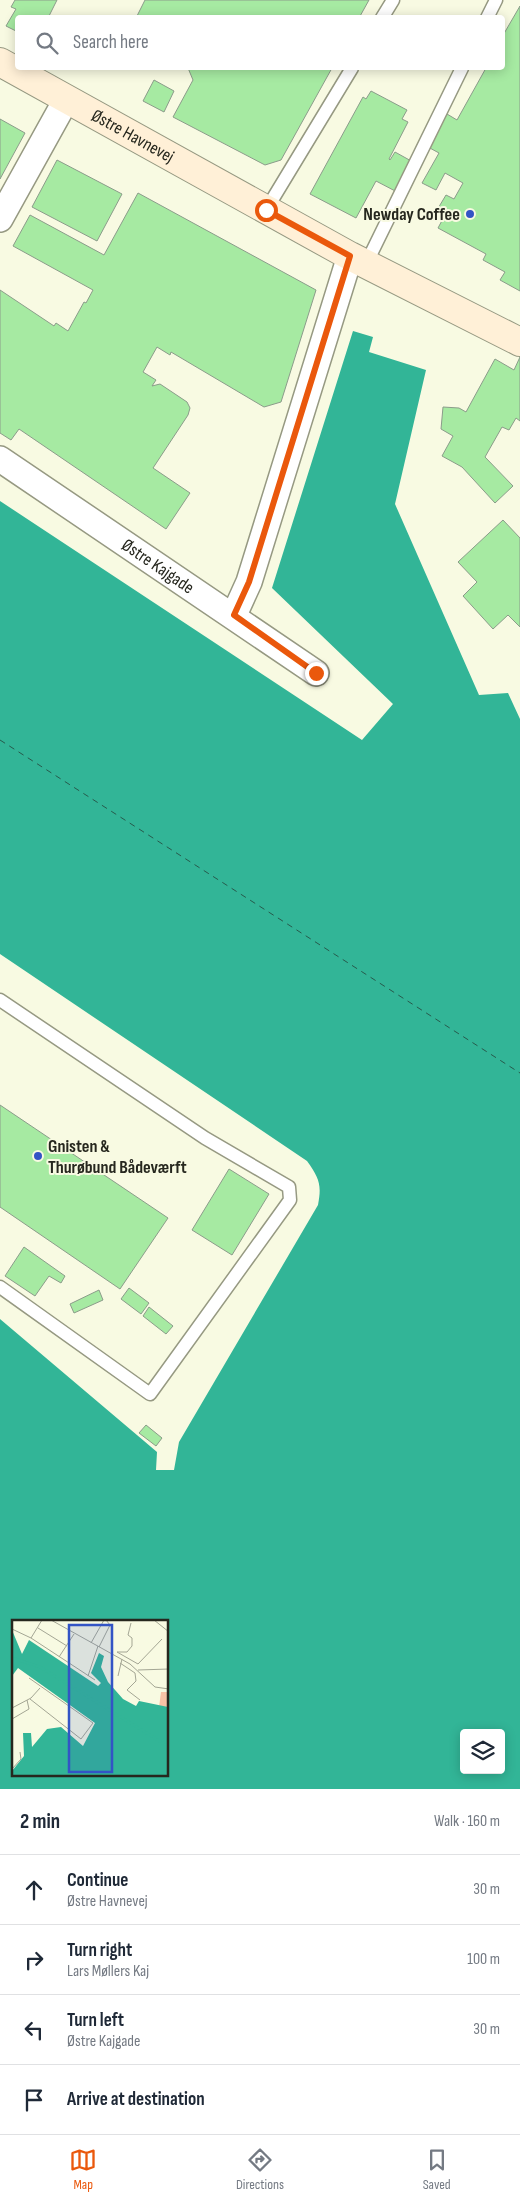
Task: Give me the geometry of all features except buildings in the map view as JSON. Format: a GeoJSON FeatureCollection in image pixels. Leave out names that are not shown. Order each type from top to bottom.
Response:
{"type":"FeatureCollection","features":[{"type":"Feature","properties":{"kind":"street","name":"Østre Havnevej"},"geometry":{"type":"LineString","coordinates":[[0,62],[358,260],[520,342]]}},
{"type":"Feature","properties":{"kind":"street"},"geometry":{"type":"LineString","coordinates":[[0,219],[66,100]]}},
{"type":"Feature","properties":{"kind":"street"},"geometry":{"type":"LineString","coordinates":[[234,615],[249,582],[358,260]]}},
{"type":"Feature","properties":{"kind":"street","name":"Østre Kajgade"},"geometry":{"type":"LineString","coordinates":[[0,459],[234,615],[316,673]]}},
{"type":"Feature","properties":{"kind":"lane"},"geometry":{"type":"LineString","coordinates":[[384,15],[393,0]]}},
{"type":"Feature","properties":{"kind":"lane"},"geometry":{"type":"LineString","coordinates":[[488,15],[496,0]]}},
{"type":"Feature","properties":{"kind":"lane"},"geometry":{"type":"LineString","coordinates":[[266,210],[351,70]]}},
{"type":"Feature","properties":{"kind":"lane"},"geometry":{"type":"LineString","coordinates":[[358,260],[461,70]]}},
{"type":"Feature","properties":{"kind":"lane"},"geometry":{"type":"LineString","coordinates":[[0,1000],[205,1138],[289,1187],[290,1200],[150,1394],[0,1287]]}},
{"type":"Feature","properties":{"kind":"water"},"geometry":{"type":"Polygon","coordinates":[[[353,331],[373,337],[369,352],[426,370],[395,504],[479,695],[508,693],[520,719],[520,1789],[0,1789],[0,1319],[157,1452],[156,1470],[174,1470],[179,1442],[318,1205],[320,1192],[317,1177],[307,1161],[0,954],[0,501],[362,740],[393,704],[272,588],[353,331]]]}},
{"type":"Feature","properties":{"kind":"ferry route"},"geometry":{"type":"LineString","coordinates":[[0,740],[520,1073]]}},
{"type":"Feature","properties":{"kind":"place","name":"Newday Coffee"},"geometry":{"type":"Point","coordinates":[470,214]}},
{"type":"Feature","properties":{"kind":"place","name":"Gnisten & Thurøbund Bådeværft"},"geometry":{"type":"Point","coordinates":[38,1156]}},
{"type":"Feature","properties":{"kind":"route"},"geometry":{"type":"LineString","coordinates":[[266,210],[350,256],[249,582],[234,615],[316,673]]}}]}
